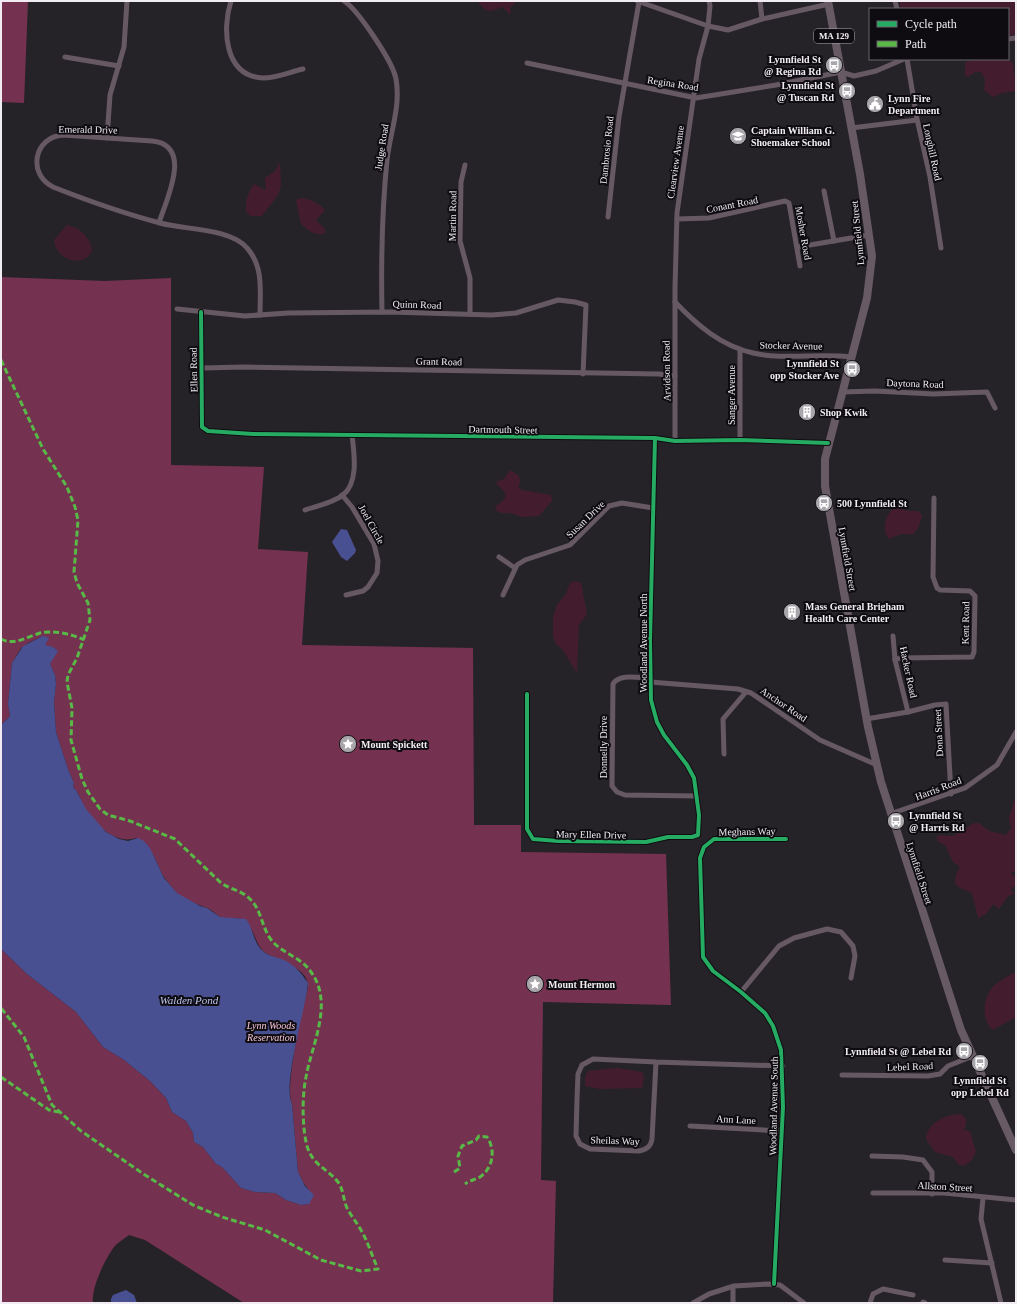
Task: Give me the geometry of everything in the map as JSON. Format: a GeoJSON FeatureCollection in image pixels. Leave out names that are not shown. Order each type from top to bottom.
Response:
{"type":"FeatureCollection","features":[{"type":"Feature","properties":{"kind":"main road","name":"Lynnfield Street"},"geometry":{"type":"LineString","coordinates":[[828,3],[851,128],[872,256],[871,278],[867,298],[828,443],[825,459],[825,486],[866,719],[890,814],[961,1030],[1016,1150]]}},
{"type":"Feature","properties":{"kind":"street"},"geometry":{"type":"LineString","coordinates":[[107,138],[110,95],[124,48],[127,1]]}},
{"type":"Feature","properties":{"kind":"street"},"geometry":{"type":"LineString","coordinates":[[232,1],[226,22],[226,36],[230,53],[238,66],[252,76],[262,78],[273,77],[303,69]]}},
{"type":"Feature","properties":{"kind":"street","name":"Judge Road"},"geometry":{"type":"LineString","coordinates":[[344,1],[362,20],[391,65],[396,80],[396,110],[387,160],[385,185],[381,268],[382,312]]}},
{"type":"Feature","properties":{"kind":"street","name":"Clearview Avenue"},"geometry":{"type":"LineString","coordinates":[[675,302],[677,219],[698,59],[708,26],[709,1]]}},
{"type":"Feature","properties":{"kind":"street"},"geometry":{"type":"LineString","coordinates":[[760,1],[762,19]]}},
{"type":"Feature","properties":{"kind":"street"},"geometry":{"type":"LineString","coordinates":[[638,2],[708,26],[728,30],[762,19],[828,3]]}},
{"type":"Feature","properties":{"kind":"street","name":"Dambrosio Road"},"geometry":{"type":"LineString","coordinates":[[608,217],[624,84],[638,2]]}},
{"type":"Feature","properties":{"kind":"street"},"geometry":{"type":"LineString","coordinates":[[65,57],[119,66]]}},
{"type":"Feature","properties":{"kind":"street","name":"Regina Road"},"geometry":{"type":"LineString","coordinates":[[527,63],[693,97],[776,85],[841,72],[854,76],[876,71],[904,60]]}},
{"type":"Feature","properties":{"kind":"street","name":"Longhill Road"},"geometry":{"type":"LineString","coordinates":[[906,60],[917,120],[930,177],[941,248]]}},
{"type":"Feature","properties":{"kind":"street"},"geometry":{"type":"LineString","coordinates":[[851,128],[917,120]]}},
{"type":"Feature","properties":{"kind":"street","name":"Emerald Drive"},"geometry":{"type":"LineString","coordinates":[[159,223],[176,171],[176,161],[172,152],[166,146],[156,141],[65,135],[51,138],[42,146],[38,154],[36,164],[40,176],[46,183],[55,188],[159,223],[232,237],[246,247],[257,264],[260,276],[260,315]]}},
{"type":"Feature","properties":{"kind":"street","name":"Martin Road"},"geometry":{"type":"LineString","coordinates":[[465,165],[461,182],[460,241],[470,278],[470,314]]}},
{"type":"Feature","properties":{"kind":"street"},"geometry":{"type":"LineString","coordinates":[[824,191],[834,240]]}},
{"type":"Feature","properties":{"kind":"street","name":"Conant Road"},"geometry":{"type":"LineString","coordinates":[[677,219],[709,218],[785,201],[789,203]]}},
{"type":"Feature","properties":{"kind":"street","name":"Mosher Road"},"geometry":{"type":"LineString","coordinates":[[789,203],[798,247],[800,266]]}},
{"type":"Feature","properties":{"kind":"street"},"geometry":{"type":"LineString","coordinates":[[798,247],[869,235]]}},
{"type":"Feature","properties":{"kind":"street","name":"Quinn Road"},"geometry":{"type":"LineString","coordinates":[[177,309],[246,316],[288,313],[382,312],[470,314],[516,313],[558,300],[575,302],[586,305],[583,374]]}},
{"type":"Feature","properties":{"kind":"street","name":"Stocker Avenue"},"geometry":{"type":"LineString","coordinates":[[675,302],[696,324],[720,340],[755,354],[830,355],[852,357]]}},
{"type":"Feature","properties":{"kind":"street","name":"Arvidson Road"},"geometry":{"type":"LineString","coordinates":[[675,302],[675,441]]}},
{"type":"Feature","properties":{"kind":"street","name":"Ellen Road"},"geometry":{"type":"LineString","coordinates":[[201,312],[202,427]]}},
{"type":"Feature","properties":{"kind":"street","name":"Sanger Avenue"},"geometry":{"type":"LineString","coordinates":[[740,349],[740,440]]}},
{"type":"Feature","properties":{"kind":"street","name":"Grant Road"},"geometry":{"type":"LineString","coordinates":[[202,368],[439,370],[506,373],[659,374],[674,376]]}},
{"type":"Feature","properties":{"kind":"street","name":"Daytona Road"},"geometry":{"type":"LineString","coordinates":[[842,392],[875,391],[933,394],[987,392],[995,408]]}},
{"type":"Feature","properties":{"kind":"street","name":"Dartmouth Street"},"geometry":{"type":"LineString","coordinates":[[202,427],[208,431],[222,432],[655,438],[675,441],[740,440],[828,443]]}},
{"type":"Feature","properties":{"kind":"street"},"geometry":{"type":"LineString","coordinates":[[305,510],[342,495],[349,487],[352,478],[354,454],[352,435]]}},
{"type":"Feature","properties":{"kind":"street","name":"Woodland Avenue North"},"geometry":{"type":"LineString","coordinates":[[655,438],[650,680],[652,707],[657,722],[689,768],[694,778],[697,796],[698,835]]}},
{"type":"Feature","properties":{"kind":"street","name":"Joel Circle"},"geometry":{"type":"LineString","coordinates":[[342,495],[352,507],[374,544],[379,566],[376,576],[366,589],[346,595]]}},
{"type":"Feature","properties":{"kind":"street","name":"Kent Road"},"geometry":{"type":"LineString","coordinates":[[895,660],[900,658],[972,657],[974,652],[975,596],[970,591],[940,590],[933,577],[934,498]]}},
{"type":"Feature","properties":{"kind":"street","name":"Susan Drive"},"geometry":{"type":"LineString","coordinates":[[515,568],[525,560],[570,546],[609,506],[622,503],[653,508]]}},
{"type":"Feature","properties":{"kind":"street"},"geometry":{"type":"LineString","coordinates":[[499,557],[515,568],[503,595]]}},
{"type":"Feature","properties":{"kind":"street","name":"Hacker Road"},"geometry":{"type":"LineString","coordinates":[[893,636],[895,660],[908,712]]}},
{"type":"Feature","properties":{"kind":"street","name":"Donnelly Drive"},"geometry":{"type":"LineString","coordinates":[[650,680],[621,678],[613,684],[612,786],[617,792],[625,795],[697,796]]}},
{"type":"Feature","properties":{"kind":"street","name":"Anchor Road"},"geometry":{"type":"LineString","coordinates":[[650,680],[738,689],[757,696],[820,740],[877,765]]}},
{"type":"Feature","properties":{"kind":"street"},"geometry":{"type":"LineString","coordinates":[[724,754],[723,719],[746,692]]}},
{"type":"Feature","properties":{"kind":"street","name":"Mary Ellen Drive"},"geometry":{"type":"LineString","coordinates":[[527,694],[527,829],[532,838],[536,840],[558,841],[646,842],[698,835]]}},
{"type":"Feature","properties":{"kind":"street","name":"Dona Street"},"geometry":{"type":"LineString","coordinates":[[866,719],[908,712],[935,704],[946,704],[951,794]]}},
{"type":"Feature","properties":{"kind":"street","name":"Harris Road"},"geometry":{"type":"LineString","coordinates":[[890,814],[965,788],[997,765],[1016,732]]}},
{"type":"Feature","properties":{"kind":"street","name":"Meghans Way"},"geometry":{"type":"LineString","coordinates":[[708,842],[724,838],[786,839]]}},
{"type":"Feature","properties":{"kind":"street","name":"Woodland Avenue South"},"geometry":{"type":"LineString","coordinates":[[708,842],[702,850],[700,858],[703,954],[710,968],[762,1010],[774,1026],[780,1045],[782,1066],[782,1131],[774,1284]]}},
{"type":"Feature","properties":{"kind":"street"},"geometry":{"type":"LineString","coordinates":[[741,992],[779,946],[794,938],[827,929],[841,932],[853,946],[855,956],[851,978]]}},
{"type":"Feature","properties":{"kind":"street","name":"Lebel Road"},"geometry":{"type":"LineString","coordinates":[[842,1075],[928,1076],[940,1074],[948,1066],[973,1056]]}},
{"type":"Feature","properties":{"kind":"street","name":"Sheilas Way"},"geometry":{"type":"LineString","coordinates":[[656,1062],[652,1139],[650,1146],[639,1151],[590,1149],[580,1144],[576,1136],[578,1074],[582,1065],[593,1059],[782,1066]]}},
{"type":"Feature","properties":{"kind":"street","name":"Ann Lane"},"geometry":{"type":"LineString","coordinates":[[690,1126],[782,1131]]}},
{"type":"Feature","properties":{"kind":"street"},"geometry":{"type":"LineString","coordinates":[[872,1156],[903,1157],[923,1160],[932,1172],[932,1194]]}},
{"type":"Feature","properties":{"kind":"street","name":"Allston Street"},"geometry":{"type":"LineString","coordinates":[[873,1193],[932,1194],[1016,1200]]}},
{"type":"Feature","properties":{"kind":"street"},"geometry":{"type":"LineString","coordinates":[[984,1198],[981,1219],[1001,1303]]}},
{"type":"Feature","properties":{"kind":"street"},"geometry":{"type":"LineString","coordinates":[[945,1260],[992,1263]]}},
{"type":"Feature","properties":{"kind":"street"},"geometry":{"type":"LineString","coordinates":[[693,1303],[709,1294],[733,1287],[774,1284],[780,1285],[804,1303]]}},
{"type":"Feature","properties":{"kind":"street"},"geometry":{"type":"LineString","coordinates":[[733,1287],[733,1303]]}},
{"type":"Feature","properties":{"kind":"street"},"geometry":{"type":"LineString","coordinates":[[870,1303],[873,1294],[883,1290],[913,1295]]}},
{"type":"Feature","properties":{"kind":"shaded area"},"geometry":{"type":"Polygon","coordinates":[[[1,1],[28,1],[24,103],[1,102],[1,1]]]}},
{"type":"Feature","properties":{"kind":"shaded area"},"geometry":{"type":"Polygon","coordinates":[[[477,1],[517,1],[510,8],[511,12],[509,14],[503,7],[488,11],[477,1]]]}},
{"type":"Feature","properties":{"kind":"shaded area"},"geometry":{"type":"Polygon","coordinates":[[[899,1],[1016,1],[1016,34],[1009,36],[1009,8],[901,8],[899,1]]]}},
{"type":"Feature","properties":{"kind":"shaded area"},"geometry":{"type":"Polygon","coordinates":[[[974,60],[1008,60],[1013,63],[1016,91],[1002,93],[993,97],[984,90],[985,79],[981,72],[975,72],[968,77],[965,76],[965,62],[974,60]]]}},
{"type":"Feature","properties":{"kind":"shaded area"},"geometry":{"type":"Polygon","coordinates":[[[280,162],[281,186],[278,195],[262,216],[250,216],[246,211],[246,207],[247,197],[250,190],[254,184],[265,190],[265,178],[275,171],[280,162]]]}},
{"type":"Feature","properties":{"kind":"shaded area"},"geometry":{"type":"Polygon","coordinates":[[[301,198],[308,199],[320,205],[325,210],[316,220],[325,229],[325,233],[318,234],[309,231],[301,224],[296,200],[301,198]]]}},
{"type":"Feature","properties":{"kind":"shaded area"},"geometry":{"type":"Polygon","coordinates":[[[67,225],[76,228],[84,234],[91,245],[92,250],[89,256],[84,259],[78,261],[65,258],[56,247],[54,240],[67,225]]]}},
{"type":"Feature","properties":{"kind":"shaded area","name":"Lynn Woods Reservation"},"geometry":{"type":"Polygon","coordinates":[[[1,277],[105,281],[171,278],[171,465],[264,467],[258,549],[308,552],[302,645],[473,648],[474,825],[521,825],[521,852],[666,854],[671,1005],[543,1002],[541,1180],[556,1181],[553,1303],[244,1303],[145,1240],[129,1235],[119,1242],[110,1252],[96,1282],[93,1303],[1,1303],[1,949],[27,974],[76,1012],[103,1047],[124,1060],[150,1081],[166,1098],[172,1112],[186,1121],[193,1133],[194,1142],[203,1147],[216,1164],[222,1167],[241,1188],[255,1192],[275,1193],[286,1200],[301,1205],[309,1204],[311,1193],[298,1172],[290,1095],[292,1065],[308,987],[307,980],[303,974],[290,964],[263,951],[257,943],[251,928],[245,921],[239,918],[222,918],[209,909],[177,894],[164,877],[151,851],[142,842],[136,838],[121,839],[114,836],[100,827],[89,815],[73,787],[74,783],[56,732],[54,701],[56,684],[55,675],[50,664],[56,649],[46,646],[41,637],[21,648],[12,663],[8,704],[10,716],[1,725],[1,277]]]}},
{"type":"Feature","properties":{"kind":"shaded area"},"geometry":{"type":"Polygon","coordinates":[[[510,470],[519,476],[520,482],[518,488],[551,495],[552,501],[539,516],[522,517],[497,511],[495,506],[506,496],[496,482],[504,479],[510,470]]]}},
{"type":"Feature","properties":{"kind":"shaded area"},"geometry":{"type":"Polygon","coordinates":[[[896,506],[907,511],[918,511],[922,516],[918,528],[913,534],[901,534],[889,539],[885,531],[886,521],[892,509],[896,506]]]}},
{"type":"Feature","properties":{"kind":"shaded area"},"geometry":{"type":"Polygon","coordinates":[[[574,581],[581,583],[587,614],[579,625],[577,673],[563,650],[556,644],[553,637],[553,617],[557,605],[566,594],[570,583],[574,581]]]}},
{"type":"Feature","properties":{"kind":"shaded area"},"geometry":{"type":"Polygon","coordinates":[[[1016,795],[1016,871],[1010,873],[1016,877],[1016,887],[1012,887],[1011,890],[1014,894],[1008,896],[999,909],[993,904],[986,914],[978,918],[972,893],[955,884],[956,875],[960,867],[953,862],[945,845],[937,841],[937,837],[939,835],[953,836],[974,823],[979,823],[989,831],[1006,835],[1011,828],[1009,818],[1016,795]]]}},
{"type":"Feature","properties":{"kind":"shaded area"},"geometry":{"type":"Polygon","coordinates":[[[1016,972],[1016,1017],[993,1030],[989,1026],[985,1015],[985,1003],[989,992],[994,985],[1016,972]]]}},
{"type":"Feature","properties":{"kind":"shaded area"},"geometry":{"type":"Polygon","coordinates":[[[617,1068],[642,1072],[644,1077],[642,1088],[600,1089],[585,1086],[585,1077],[588,1071],[617,1068]]]}},
{"type":"Feature","properties":{"kind":"shaded area"},"geometry":{"type":"Polygon","coordinates":[[[960,1114],[966,1119],[964,1130],[970,1131],[976,1152],[971,1161],[963,1166],[958,1164],[953,1157],[935,1152],[926,1139],[927,1133],[933,1124],[948,1116],[960,1114]]]}},
{"type":"Feature","properties":{"kind":"water"},"geometry":{"type":"Polygon","coordinates":[[[341,529],[347,530],[356,550],[347,561],[341,557],[332,542],[341,529]]]}},
{"type":"Feature","properties":{"kind":"water","name":"Walden Pond"},"geometry":{"type":"Polygon","coordinates":[[[43,636],[49,638],[45,645],[53,647],[58,651],[50,664],[55,675],[56,684],[54,702],[56,732],[74,783],[73,787],[86,809],[106,832],[119,839],[128,841],[138,838],[144,841],[150,848],[164,878],[177,893],[200,906],[207,908],[220,917],[246,919],[260,949],[269,955],[292,964],[308,983],[292,1064],[290,1094],[298,1172],[305,1186],[314,1195],[309,1204],[301,1205],[286,1200],[275,1193],[255,1192],[241,1188],[222,1167],[216,1164],[203,1147],[194,1142],[193,1133],[186,1121],[172,1112],[166,1098],[150,1081],[124,1060],[103,1047],[76,1012],[27,974],[1,949],[1,725],[10,716],[8,704],[12,663],[23,646],[43,636]]]}},
{"type":"Feature","properties":{"kind":"water"},"geometry":{"type":"Polygon","coordinates":[[[126,1290],[134,1295],[137,1303],[111,1303],[113,1295],[126,1290]]]}},
{"type":"Feature","properties":{"kind":"marked path"},"geometry":{"type":"LineString","coordinates":[[1,360],[43,449],[67,487],[75,507],[78,520],[74,572],[77,583],[88,603],[90,620],[77,658],[68,675],[67,682],[72,708],[71,740],[82,779],[88,792],[100,809],[108,815],[130,821],[175,839],[220,882],[240,892],[251,900],[255,904],[266,932],[273,942],[282,950],[303,963],[311,972],[318,984],[321,997],[321,1010],[306,1077],[303,1112],[305,1138],[313,1158],[334,1177],[340,1185],[346,1207],[368,1244],[378,1269],[361,1271],[321,1260],[265,1230],[222,1217],[193,1205],[145,1175],[81,1131],[52,1105],[24,1037],[1,1008]]}},
{"type":"Feature","properties":{"kind":"marked path"},"geometry":{"type":"LineString","coordinates":[[1,639],[11,642],[25,639],[40,633],[57,632],[68,634],[84,640]]}},
{"type":"Feature","properties":{"kind":"marked path"},"geometry":{"type":"LineString","coordinates":[[1,1077],[49,1110],[59,1112]]}},
{"type":"Feature","properties":{"kind":"marked path"},"geometry":{"type":"LineString","coordinates":[[454,1172],[460,1168],[458,1156],[462,1146],[476,1140],[479,1136],[487,1137],[492,1147],[492,1158],[488,1169],[480,1177],[465,1184]]}},
{"type":"Feature","properties":{"kind":"cycle path"},"geometry":{"type":"LineString","coordinates":[[201,312],[202,427],[208,431],[253,434],[655,438],[675,441],[740,440],[828,443]]}},
{"type":"Feature","properties":{"kind":"cycle path"},"geometry":{"type":"LineString","coordinates":[[527,694],[527,829],[533,839],[558,841],[646,842],[668,837],[692,837],[698,835],[699,815],[694,778],[687,765],[664,735],[657,722],[651,700],[650,641],[655,438]]}},
{"type":"Feature","properties":{"kind":"cycle path"},"geometry":{"type":"LineString","coordinates":[[774,1284],[783,1107],[781,1050],[773,1026],[765,1013],[741,992],[713,971],[703,957],[700,858],[704,847],[714,839],[786,839]]}},
{"type":"Feature","properties":{"kind":"place","name":"Lynnfield St @ Regina Rd"},"geometry":{"type":"Point","coordinates":[834,65]}},
{"type":"Feature","properties":{"kind":"place","name":"Lynnfield St @ Tuscan Rd"},"geometry":{"type":"Point","coordinates":[847,91]}},
{"type":"Feature","properties":{"kind":"place","name":"Lynn Fire Department"},"geometry":{"type":"Point","coordinates":[875,104]}},
{"type":"Feature","properties":{"kind":"place","name":"Captain William G. Shoemaker School"},"geometry":{"type":"Point","coordinates":[738,136]}},
{"type":"Feature","properties":{"kind":"place","name":"Lynnfield St opp Stocker Ave"},"geometry":{"type":"Point","coordinates":[852,369]}},
{"type":"Feature","properties":{"kind":"place","name":"Shop Kwik"},"geometry":{"type":"Point","coordinates":[807,412]}},
{"type":"Feature","properties":{"kind":"place","name":"500 Lynnfield St"},"geometry":{"type":"Point","coordinates":[824,503]}},
{"type":"Feature","properties":{"kind":"place","name":"Mass General Brigham Health Care Center"},"geometry":{"type":"Point","coordinates":[792,612]}},
{"type":"Feature","properties":{"kind":"place","name":"Mount Spickett"},"geometry":{"type":"Point","coordinates":[348,744]}},
{"type":"Feature","properties":{"kind":"place","name":"Lynnfield St @ Harris Rd"},"geometry":{"type":"Point","coordinates":[896,821]}},
{"type":"Feature","properties":{"kind":"place","name":"Mount Hermon"},"geometry":{"type":"Point","coordinates":[535,984]}},
{"type":"Feature","properties":{"kind":"place","name":"Lynnfield St @ Lebel Rd"},"geometry":{"type":"Point","coordinates":[964,1051]}},
{"type":"Feature","properties":{"kind":"place","name":"Lynnfield St opp Lebel Rd"},"geometry":{"type":"Point","coordinates":[980,1063]}}]}
